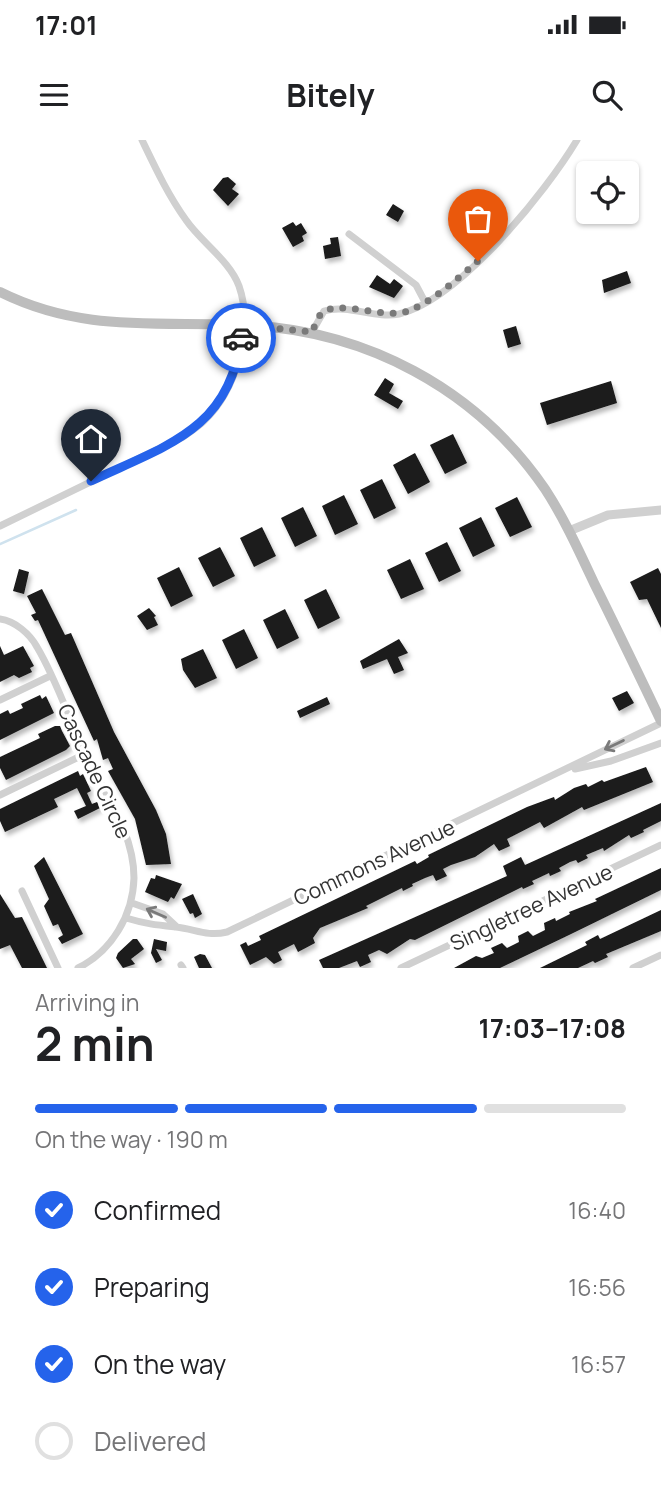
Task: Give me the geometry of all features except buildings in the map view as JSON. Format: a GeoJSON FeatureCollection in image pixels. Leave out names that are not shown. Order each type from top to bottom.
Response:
{"type":"FeatureCollection","features":[{"type":"Feature","properties":{"kind":"main road"},"geometry":{"type":"LineString","coordinates":[[0,292],[43,310],[100,323],[243,325],[312,332],[386,356],[454,394],[520,455],[569,531],[661,722]]}},
{"type":"Feature","properties":{"kind":"street"},"geometry":{"type":"LineString","coordinates":[[0,526],[183,437],[205,421],[225,394],[237,369],[243,325],[239,285],[232,272],[184,218],[142,140]]}},
{"type":"Feature","properties":{"kind":"street"},"geometry":{"type":"LineString","coordinates":[[312,332],[320,315],[329,310],[363,310],[395,315],[425,302],[478,261],[516,225],[561,167],[577,140]]}},
{"type":"Feature","properties":{"kind":"street"},"geometry":{"type":"LineString","coordinates":[[349,234],[416,285],[425,302]]}},
{"type":"Feature","properties":{"kind":"street"},"geometry":{"type":"LineString","coordinates":[[569,531],[607,515],[661,510]]}},
{"type":"Feature","properties":{"kind":"street","name":"Cascade Circle"},"geometry":{"type":"LineString","coordinates":[[0,619],[22,629],[29,637],[129,842],[134,877],[132,903],[126,918],[93,965],[78,968]]}},
{"type":"Feature","properties":{"kind":"street"},"geometry":{"type":"LineString","coordinates":[[0,700],[50,676]]}},
{"type":"Feature","properties":{"kind":"street","name":"Commons Avenue"},"geometry":{"type":"LineString","coordinates":[[126,918],[158,928],[177,927],[203,934],[227,932],[568,770],[661,722]]}},
{"type":"Feature","properties":{"kind":"street","name":"Commons Avenue"},"geometry":{"type":"LineString","coordinates":[[568,770],[611,761],[661,743]]}},
{"type":"Feature","properties":{"kind":"street"},"geometry":{"type":"LineString","coordinates":[[0,795],[85,754]]}},
{"type":"Feature","properties":{"kind":"street","name":"Singletree Avenue"},"geometry":{"type":"LineString","coordinates":[[401,968],[661,845]]}},
{"type":"Feature","properties":{"kind":"street"},"geometry":{"type":"LineString","coordinates":[[22,891],[58,968]]}},
{"type":"Feature","properties":{"kind":"street","name":"Commons Avenue"},"geometry":{"type":"LineString","coordinates":[[132,903],[163,914],[177,927]]}},
{"type":"Feature","properties":{"kind":"street"},"geometry":{"type":"LineString","coordinates":[[633,968],[661,955]]}},
{"type":"Feature","properties":{"kind":"waterway"},"geometry":{"type":"LineString","coordinates":[[0,544],[76,510]]}},
{"type":"Feature","properties":{"kind":"way so far"},"geometry":{"type":"LineString","coordinates":[[241,338],[243,325],[312,332],[320,315],[329,310],[363,310],[395,315],[409,311],[447,287],[478,261]]}},
{"type":"Feature","properties":{"kind":"route"},"geometry":{"type":"LineString","coordinates":[[91,481],[183,437],[205,421],[225,394],[237,369],[241,338]]}}]}
